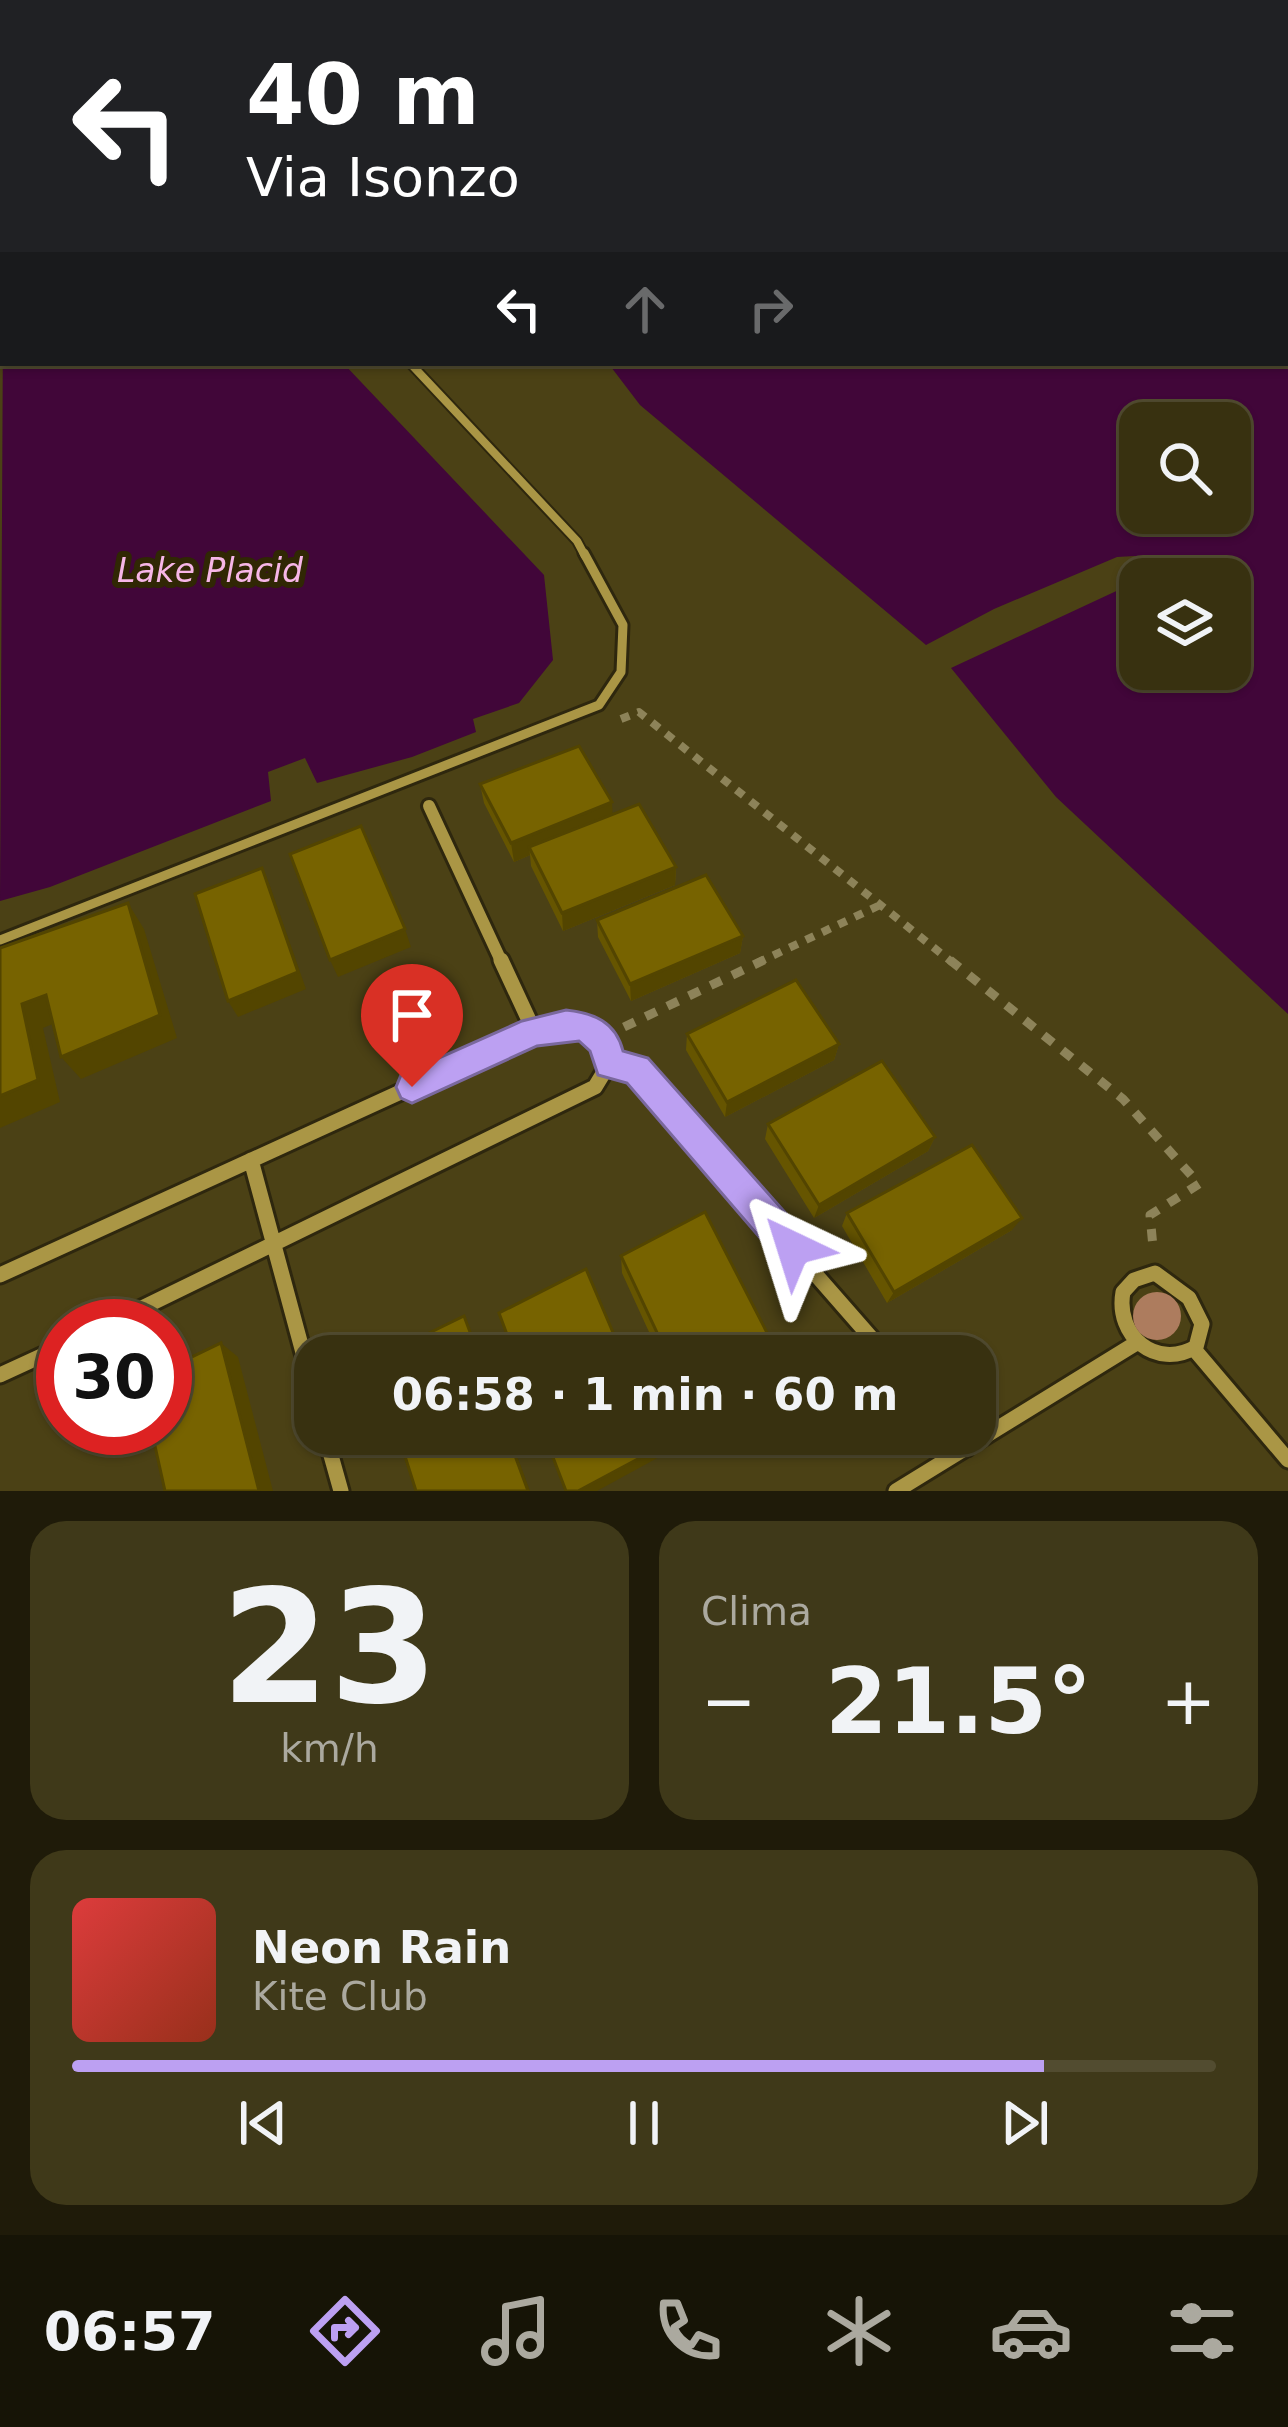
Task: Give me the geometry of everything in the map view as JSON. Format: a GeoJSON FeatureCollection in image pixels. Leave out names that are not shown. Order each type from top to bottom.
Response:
{"type":"FeatureCollection","features":[{"type":"Feature","properties":{"kind":"street"},"geometry":{"type":"LineString","coordinates":[[429,806],[534,1031]]}},
{"type":"Feature","properties":{"kind":"street"},"geometry":{"type":"LineString","coordinates":[[0,1274],[534,1031],[586,1027],[601,1038],[610,1064]]}},
{"type":"Feature","properties":{"kind":"street"},"geometry":{"type":"LineString","coordinates":[[162,1299],[595,1087],[610,1064]]}},
{"type":"Feature","properties":{"kind":"street"},"geometry":{"type":"LineString","coordinates":[[610,1064],[636,1069],[869,1335]]}},
{"type":"Feature","properties":{"kind":"street"},"geometry":{"type":"LineString","coordinates":[[251,1160],[298,1335]]}},
{"type":"Feature","properties":{"kind":"street"},"geometry":{"type":"LineString","coordinates":[[1154,1273],[1180,1284],[1199,1310],[1202,1324],[1194,1348],[1174,1358],[1138,1342],[1127,1330],[1120,1301],[1131,1279],[1154,1273]]}},
{"type":"Feature","properties":{"kind":"street"},"geometry":{"type":"LineString","coordinates":[[996,1421],[1138,1342]]}},
{"type":"Feature","properties":{"kind":"street"},"geometry":{"type":"LineString","coordinates":[[1194,1348],[1288,1460]]}},
{"type":"Feature","properties":{"kind":"street"},"geometry":{"type":"LineString","coordinates":[[0,1375],[36,1358]]}},
{"type":"Feature","properties":{"kind":"street"},"geometry":{"type":"LineString","coordinates":[[331,1455],[341,1491]]}},
{"type":"Feature","properties":{"kind":"street"},"geometry":{"type":"LineString","coordinates":[[896,1491],[943,1455]]}},
{"type":"Feature","properties":{"kind":"lane"},"geometry":{"type":"LineString","coordinates":[[0,940],[599,706],[621,672],[622,625],[577,541],[413,366]]}},
{"type":"Feature","properties":{"kind":"path"},"geometry":{"type":"LineString","coordinates":[[617,720],[639,712],[1123,1099],[1199,1184],[1150,1215],[1154,1273]]}},
{"type":"Feature","properties":{"kind":"path"},"geometry":{"type":"LineString","coordinates":[[601,1038],[878,906]]}},
{"type":"Feature","properties":{"kind":"water","name":"Lake Placid"},"geometry":{"type":"Polygon","coordinates":[[[3,366],[346,366],[544,575],[553,660],[519,703],[473,719],[476,732],[412,757],[317,783],[305,758],[268,772],[271,801],[50,887],[0,901],[3,366]]]}},
{"type":"Feature","properties":{"kind":"water"},"geometry":{"type":"Polygon","coordinates":[[[610,366],[1288,366],[1288,1014],[1056,797],[951,668],[1119,590],[1119,690],[1251,690],[1251,558],[1117,557],[994,609],[926,645],[640,405],[610,366]]]}},
{"type":"Feature","properties":{"kind":"building"},"geometry":{"type":"Polygon","coordinates":[[[579,746],[612,802],[511,843],[480,784],[579,746]]]}},
{"type":"Feature","properties":{"kind":"building"},"geometry":{"type":"Polygon","coordinates":[[[639,804],[676,867],[562,913],[529,847],[639,804]]]}},
{"type":"Feature","properties":{"kind":"building"},"geometry":{"type":"Polygon","coordinates":[[[361,826],[405,929],[330,960],[290,854],[361,826]]]}},
{"type":"Feature","properties":{"kind":"building"},"geometry":{"type":"Polygon","coordinates":[[[262,868],[298,972],[228,1001],[195,894],[262,868]]]}},
{"type":"Feature","properties":{"kind":"building"},"geometry":{"type":"Polygon","coordinates":[[[706,875],[743,936],[630,984],[597,920],[706,875]]]}},
{"type":"Feature","properties":{"kind":"building"},"geometry":{"type":"Polygon","coordinates":[[[128,903],[160,1015],[61,1057],[46,995],[22,1004],[38,1080],[0,1096],[0,948],[128,903]]]}},
{"type":"Feature","properties":{"kind":"building"},"geometry":{"type":"Polygon","coordinates":[[[796,980],[839,1044],[727,1102],[687,1034],[796,980]]]}},
{"type":"Feature","properties":{"kind":"building"},"geometry":{"type":"Polygon","coordinates":[[[882,1061],[935,1137],[819,1205],[768,1124],[882,1061]]]}},
{"type":"Feature","properties":{"kind":"building"},"geometry":{"type":"Polygon","coordinates":[[[972,1145],[1022,1218],[894,1292],[847,1213],[972,1145]]]}},
{"type":"Feature","properties":{"kind":"building"},"geometry":{"type":"Polygon","coordinates":[[[705,1212],[768,1335],[658,1335],[621,1256],[705,1212]]]}},
{"type":"Feature","properties":{"kind":"building"},"geometry":{"type":"Polygon","coordinates":[[[586,1269],[614,1335],[507,1335],[499,1313],[586,1269]]]}},
{"type":"Feature","properties":{"kind":"building"},"geometry":{"type":"Polygon","coordinates":[[[464,1316],[471,1335],[425,1335],[464,1316]]]}},
{"type":"Feature","properties":{"kind":"building"},"geometry":{"type":"Polygon","coordinates":[[[221,1343],[259,1491],[165,1491],[157,1455],[192,1455],[192,1357],[221,1343]]]}},
{"type":"Feature","properties":{"kind":"building"},"geometry":{"type":"Polygon","coordinates":[[[405,1455],[515,1455],[528,1491],[416,1491],[405,1455]]]}},
{"type":"Feature","properties":{"kind":"building"},"geometry":{"type":"Polygon","coordinates":[[[552,1455],[645,1455],[578,1491],[566,1491],[552,1455]]]}},
{"type":"Feature","properties":{"kind":"route"},"geometry":{"type":"LineString","coordinates":[[412,1087],[534,1031],[586,1027],[605,1042],[610,1064],[636,1069],[793,1248]]}}]}
